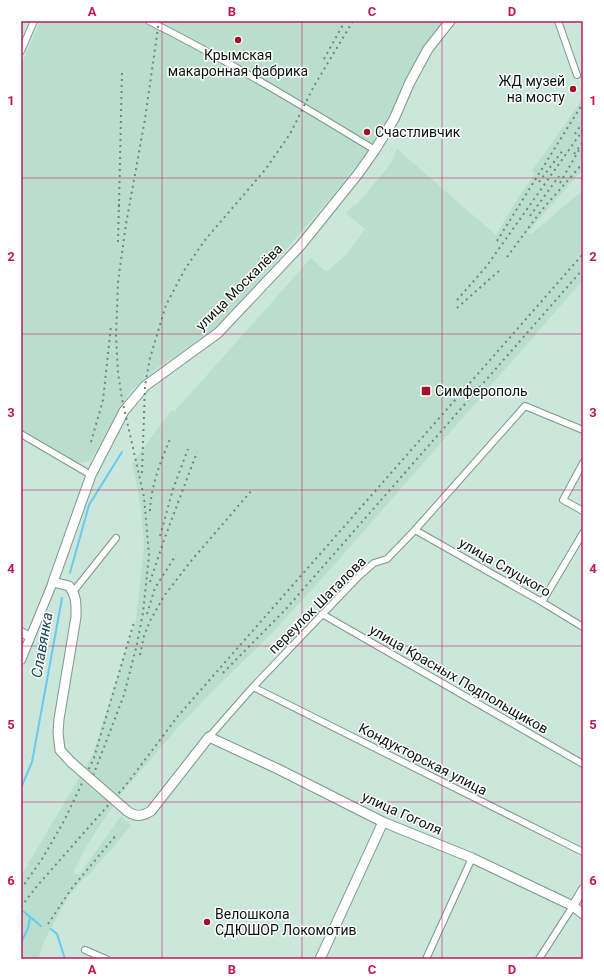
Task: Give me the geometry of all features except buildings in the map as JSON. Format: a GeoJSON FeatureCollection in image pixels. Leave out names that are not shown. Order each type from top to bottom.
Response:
{"type":"FeatureCollection","features":[{"type":"Feature","properties":{"kind":"main road","name":"улица Москалёва"},"geometry":{"type":"LineString","coordinates":[[53,582],[91,475],[124,411],[145,386],[218,333],[301,244],[358,174],[375,150],[394,119],[410,82],[428,49],[450,21]]}},
{"type":"Feature","properties":{"kind":"main road"},"geometry":{"type":"LineString","coordinates":[[53,582],[69,586],[73,592],[76,602],[76,618],[58,733],[60,750],[71,762],[131,814],[140,816],[151,811],[209,736]]}},
{"type":"Feature","properties":{"kind":"main road","name":"улица Гоголя"},"geometry":{"type":"LineString","coordinates":[[209,736],[383,822],[472,858],[573,906],[583,914]]}},
{"type":"Feature","properties":{"kind":"main road"},"geometry":{"type":"LineString","coordinates":[[320,959],[383,822]]}},
{"type":"Feature","properties":{"kind":"street"},"geometry":{"type":"LineString","coordinates":[[21,51],[34,21]]}},
{"type":"Feature","properties":{"kind":"street"},"geometry":{"type":"LineString","coordinates":[[149,21],[195,45],[303,106],[375,150]]}},
{"type":"Feature","properties":{"kind":"street"},"geometry":{"type":"LineString","coordinates":[[558,21],[577,75]]}},
{"type":"Feature","properties":{"kind":"street","name":"переулок Шаталова"},"geometry":{"type":"LineString","coordinates":[[209,736],[358,576],[374,563],[387,559],[415,530],[525,406],[583,430]]}},
{"type":"Feature","properties":{"kind":"street"},"geometry":{"type":"LineString","coordinates":[[21,434],[91,475]]}},
{"type":"Feature","properties":{"kind":"street"},"geometry":{"type":"LineString","coordinates":[[583,463],[563,500],[583,511]]}},
{"type":"Feature","properties":{"kind":"street","name":"улица Слуцкого"},"geometry":{"type":"LineString","coordinates":[[415,530],[583,627]]}},
{"type":"Feature","properties":{"kind":"street"},"geometry":{"type":"LineString","coordinates":[[542,602],[583,533]]}},
{"type":"Feature","properties":{"kind":"street"},"geometry":{"type":"LineString","coordinates":[[73,592],[116,538]]}},
{"type":"Feature","properties":{"kind":"street","name":"улица Москалёва"},"geometry":{"type":"LineString","coordinates":[[21,660],[53,582]]}},
{"type":"Feature","properties":{"kind":"street","name":"улица Красных Подпольщиков"},"geometry":{"type":"LineString","coordinates":[[322,614],[583,764]]}},
{"type":"Feature","properties":{"kind":"street"},"geometry":{"type":"LineString","coordinates":[[21,632],[30,637]]}},
{"type":"Feature","properties":{"kind":"street","name":"Кондукторская улица"},"geometry":{"type":"LineString","coordinates":[[253,687],[583,852]]}},
{"type":"Feature","properties":{"kind":"street"},"geometry":{"type":"LineString","coordinates":[[426,959],[472,858]]}},
{"type":"Feature","properties":{"kind":"street"},"geometry":{"type":"LineString","coordinates":[[539,959],[583,889]]}},
{"type":"Feature","properties":{"kind":"street"},"geometry":{"type":"LineString","coordinates":[[85,950],[106,959]]}},
{"type":"Feature","properties":{"kind":"shaded area"},"geometry":{"type":"Polygon","coordinates":[[[40,21],[445,21],[418,58],[378,137],[334,194],[248,293],[212,331],[154,370],[129,393],[91,460],[81,463],[73,460],[21,429],[21,66],[40,21]]]}},
{"type":"Feature","properties":{"kind":"shaded area"},"geometry":{"type":"Polygon","coordinates":[[[583,98],[583,169],[528,232],[531,234],[583,190],[583,280],[335,564],[274,631],[180,725],[121,794],[87,845],[73,873],[79,875],[121,816],[131,825],[111,850],[68,897],[44,941],[38,959],[21,959],[21,876],[92,756],[136,620],[144,545],[141,507],[132,463],[171,411],[175,411],[311,258],[326,272],[347,254],[365,229],[347,214],[347,212],[356,205],[390,165],[397,149],[496,235],[518,198],[535,174],[532,171],[583,98]]]}},
{"type":"Feature","properties":{"kind":"waterway","name":"Славянка"},"geometry":{"type":"LineString","coordinates":[[70,573],[89,505],[122,452]]}},
{"type":"Feature","properties":{"kind":"waterway","name":"Славянка"},"geometry":{"type":"LineString","coordinates":[[21,788],[32,762],[62,598]]}},
{"type":"Feature","properties":{"kind":"waterway","name":"Славянка"},"geometry":{"type":"LineString","coordinates":[[23,911],[41,926]]}},
{"type":"Feature","properties":{"kind":"waterway"},"geometry":{"type":"LineString","coordinates":[[21,943],[28,928],[30,917]]}},
{"type":"Feature","properties":{"kind":"waterway","name":"Славянка"},"geometry":{"type":"LineString","coordinates":[[51,929],[57,934],[65,959]]}},
{"type":"Feature","properties":{"kind":"railway"},"geometry":{"type":"LineString","coordinates":[[91,781],[124,695],[143,613],[149,555],[144,497],[122,399],[118,373],[116,336],[118,282],[126,224],[145,119],[159,21]]}},
{"type":"Feature","properties":{"kind":"railway"},"geometry":{"type":"LineString","coordinates":[[324,59],[345,21]]}},
{"type":"Feature","properties":{"kind":"railway"},"geometry":{"type":"LineString","coordinates":[[142,473],[145,386],[150,358],[166,305],[185,269],[205,240],[265,170],[290,134],[314,86],[353,21]]}},
{"type":"Feature","properties":{"kind":"railway"},"geometry":{"type":"LineString","coordinates":[[119,207],[122,71]]}},
{"type":"Feature","properties":{"kind":"railway"},"geometry":{"type":"LineString","coordinates":[[497,241],[583,103]]}},
{"type":"Feature","properties":{"kind":"railway"},"geometry":{"type":"LineString","coordinates":[[575,134],[583,122]]}},
{"type":"Feature","properties":{"kind":"railway"},"geometry":{"type":"LineString","coordinates":[[457,300],[486,267],[583,130]]}},
{"type":"Feature","properties":{"kind":"railway"},"geometry":{"type":"LineString","coordinates":[[574,154],[583,142]]}},
{"type":"Feature","properties":{"kind":"railway"},"geometry":{"type":"LineString","coordinates":[[539,182],[563,150]]}},
{"type":"Feature","properties":{"kind":"railway"},"geometry":{"type":"LineString","coordinates":[[560,183],[579,150]]}},
{"type":"Feature","properties":{"kind":"railway"},"geometry":{"type":"LineString","coordinates":[[507,257],[541,211],[583,163]]}},
{"type":"Feature","properties":{"kind":"railway"},"geometry":{"type":"LineString","coordinates":[[530,216],[559,176]]}},
{"type":"Feature","properties":{"kind":"railway"},"geometry":{"type":"LineString","coordinates":[[118,242],[119,202]]}},
{"type":"Feature","properties":{"kind":"railway"},"geometry":{"type":"LineString","coordinates":[[21,907],[37,886],[126,785],[178,716],[583,254]]}},
{"type":"Feature","properties":{"kind":"railway"},"geometry":{"type":"LineString","coordinates":[[223,673],[285,610],[583,269]]}},
{"type":"Feature","properties":{"kind":"railway"},"geometry":{"type":"LineString","coordinates":[[457,308],[500,270]]}},
{"type":"Feature","properties":{"kind":"railway"},"geometry":{"type":"LineString","coordinates":[[91,442],[103,400],[111,326]]}},
{"type":"Feature","properties":{"kind":"railway"},"geometry":{"type":"LineString","coordinates":[[150,511],[154,484],[170,439]]}},
{"type":"Feature","properties":{"kind":"railway"},"geometry":{"type":"LineString","coordinates":[[160,536],[173,489],[188,449]]}},
{"type":"Feature","properties":{"kind":"railway"},"geometry":{"type":"LineString","coordinates":[[150,582],[197,452]]}},
{"type":"Feature","properties":{"kind":"railway"},"geometry":{"type":"LineString","coordinates":[[140,655],[144,636],[150,621],[164,596],[191,561],[252,490]]}},
{"type":"Feature","properties":{"kind":"railway"},"geometry":{"type":"LineString","coordinates":[[147,614],[155,588],[176,555]]}},
{"type":"Feature","properties":{"kind":"railway"},"geometry":{"type":"LineString","coordinates":[[21,889],[42,859],[64,821],[94,758],[134,622]]}},
{"type":"Feature","properties":{"kind":"railway"},"geometry":{"type":"LineString","coordinates":[[48,924],[72,888],[117,834]]}},
{"type":"Feature","properties":{"kind":"place","name":"Крымская макаронная фабрика"},"geometry":{"type":"Point","coordinates":[238,40]}},
{"type":"Feature","properties":{"kind":"place","name":"ЖД музей на мосту"},"geometry":{"type":"Point","coordinates":[573,89]}},
{"type":"Feature","properties":{"kind":"place","name":"Счастливчик"},"geometry":{"type":"Point","coordinates":[367,132]}},
{"type":"Feature","properties":{"kind":"place","name":"Симферополь"},"geometry":{"type":"Point","coordinates":[426,391]}},
{"type":"Feature","properties":{"kind":"place","name":"Велошкола СДЮШОР Локомотив"},"geometry":{"type":"Point","coordinates":[207,922]}}]}
